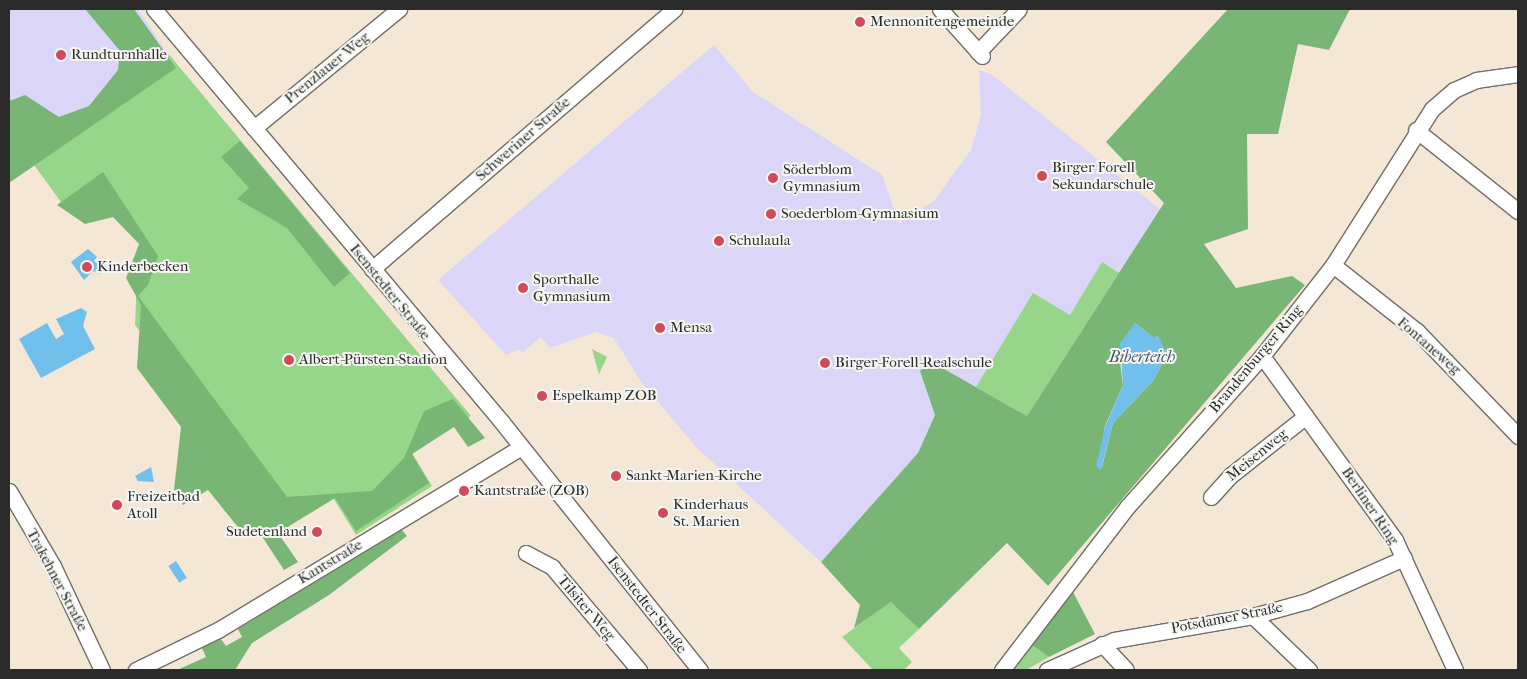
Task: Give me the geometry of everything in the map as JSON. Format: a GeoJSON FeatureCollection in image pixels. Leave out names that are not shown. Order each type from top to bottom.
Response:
{"type":"FeatureCollection","features":[{"type":"Feature","properties":{"kind":"street","name":"Isenstedter Straße"},"geometry":{"type":"LineString","coordinates":[[154,9],[521,447],[700,670]]}},
{"type":"Feature","properties":{"kind":"street","name":"Prenzlauer Weg"},"geometry":{"type":"LineString","coordinates":[[254,128],[399,9]]}},
{"type":"Feature","properties":{"kind":"street","name":"Schweriner Straße"},"geometry":{"type":"LineString","coordinates":[[372,269],[674,9]]}},
{"type":"Feature","properties":{"kind":"street"},"geometry":{"type":"LineString","coordinates":[[940,9],[980,54],[1019,9]]}},
{"type":"Feature","properties":{"kind":"street","name":"Brandenburger Ring"},"geometry":{"type":"LineString","coordinates":[[1002,670],[1128,506],[1262,356],[1333,265],[1416,130],[1454,90],[1500,74],[1518,74]]}},
{"type":"Feature","properties":{"kind":"street"},"geometry":{"type":"LineString","coordinates":[[1416,130],[1518,211]]}},
{"type":"Feature","properties":{"kind":"street","name":"Fontaneweg"},"geometry":{"type":"LineString","coordinates":[[1333,265],[1417,331],[1518,436]]}},
{"type":"Feature","properties":{"kind":"street","name":"Berliner Ring"},"geometry":{"type":"LineString","coordinates":[[1262,356],[1404,558],[1455,670]]}},
{"type":"Feature","properties":{"kind":"street","name":"Meisenweg"},"geometry":{"type":"LineString","coordinates":[[1211,497],[1231,475],[1306,416]]}},
{"type":"Feature","properties":{"kind":"street","name":"Kantstraße"},"geometry":{"type":"LineString","coordinates":[[136,670],[218,630],[521,447]]}},
{"type":"Feature","properties":{"kind":"street","name":"Trakehner Straße"},"geometry":{"type":"LineString","coordinates":[[9,491],[53,566],[102,670]]}},
{"type":"Feature","properties":{"kind":"street","name":"Tilsiter Weg"},"geometry":{"type":"LineString","coordinates":[[526,553],[552,567],[639,670]]}},
{"type":"Feature","properties":{"kind":"street","name":"Potsdamer Straße"},"geometry":{"type":"LineString","coordinates":[[1047,670],[1102,644],[1253,616],[1307,601],[1404,558]]}},
{"type":"Feature","properties":{"kind":"street"},"geometry":{"type":"LineString","coordinates":[[1253,616],[1309,670]]}},
{"type":"Feature","properties":{"kind":"street"},"geometry":{"type":"LineString","coordinates":[[1102,644],[1126,670]]}},
{"type":"Feature","properties":{"kind":"shaded area"},"geometry":{"type":"Polygon","coordinates":[[[9,9],[138,9],[166,51],[105,111],[9,178],[9,9]]]}},
{"type":"Feature","properties":{"kind":"shaded area","name":"Söderblom Gymnasium"},"geometry":{"type":"Polygon","coordinates":[[[714,45],[753,92],[882,175],[899,223],[934,201],[971,150],[981,115],[979,70],[991,74],[1161,210],[1027,416],[976,387],[935,415],[918,453],[821,562],[696,447],[642,383],[614,338],[596,332],[550,348],[541,337],[522,353],[519,349],[506,355],[438,280],[714,45]]]}},
{"type":"Feature","properties":{"kind":"green space"},"geometry":{"type":"Polygon","coordinates":[[[85,9],[134,9],[176,68],[9,183],[9,101],[25,95],[59,117],[89,106],[118,70],[120,51],[85,9]]]}},
{"type":"Feature","properties":{"kind":"green space"},"geometry":{"type":"Polygon","coordinates":[[[1228,9],[1350,9],[1329,50],[1298,44],[1278,134],[1247,134],[1248,229],[1204,244],[1236,288],[1292,276],[1305,285],[1048,586],[1007,543],[919,629],[891,602],[854,628],[860,605],[821,562],[918,453],[935,415],[920,371],[930,361],[1027,416],[1164,203],[1106,142],[1228,9]],[[1135,323],[1120,362],[1123,385],[1105,426],[1100,456],[1102,467],[1113,423],[1153,381],[1167,354],[1157,336],[1154,338],[1135,323]]]}},
{"type":"Feature","properties":{"kind":"green space","name":"Albert-Pürsten-Stadion"},"geometry":{"type":"Polygon","coordinates":[[[166,51],[471,416],[412,453],[432,486],[356,535],[332,496],[290,523],[135,325],[137,273],[145,250],[127,212],[63,205],[32,162],[105,111],[166,51]]]}},
{"type":"Feature","properties":{"kind":"green space"},"geometry":{"type":"Polygon","coordinates":[[[240,141],[350,273],[334,287],[287,228],[237,199],[249,188],[221,157],[240,141]]]}},
{"type":"Feature","properties":{"kind":"green space"},"geometry":{"type":"Polygon","coordinates":[[[103,172],[158,256],[148,285],[138,296],[287,497],[372,491],[404,458],[424,411],[453,399],[485,438],[468,447],[454,427],[412,454],[429,483],[356,531],[335,498],[278,533],[298,562],[284,570],[261,535],[237,526],[208,490],[183,505],[174,490],[181,427],[137,368],[141,305],[126,278],[139,244],[113,217],[85,224],[57,205],[103,172]]]}},
{"type":"Feature","properties":{"kind":"green space"},"geometry":{"type":"Polygon","coordinates":[[[1102,262],[1119,273],[1027,416],[976,387],[1033,293],[1070,315],[1102,262]]]}},
{"type":"Feature","properties":{"kind":"green space"},"geometry":{"type":"Polygon","coordinates":[[[592,349],[607,357],[599,374],[596,364],[592,349]]]}},
{"type":"Feature","properties":{"kind":"green space"},"geometry":{"type":"Polygon","coordinates":[[[402,530],[407,536],[329,595],[252,643],[235,670],[177,670],[206,657],[202,648],[221,639],[226,646],[242,637],[238,629],[402,530]]]}},
{"type":"Feature","properties":{"kind":"green space"},"geometry":{"type":"Polygon","coordinates":[[[1072,590],[1095,634],[1049,657],[1030,644],[1072,590]]]}},
{"type":"Feature","properties":{"kind":"green space"},"geometry":{"type":"Polygon","coordinates":[[[892,601],[919,629],[899,648],[912,662],[904,670],[873,670],[842,637],[892,601]]]}},
{"type":"Feature","properties":{"kind":"green space"},"geometry":{"type":"Polygon","coordinates":[[[1030,644],[1049,657],[1026,670],[1009,670],[1030,644]]]}},
{"type":"Feature","properties":{"kind":"water","name":"Kinderbecken"},"geometry":{"type":"Polygon","coordinates":[[[88,249],[97,257],[94,261],[102,264],[100,274],[93,271],[84,280],[71,262],[88,249]]]}},
{"type":"Feature","properties":{"kind":"water"},"geometry":{"type":"Polygon","coordinates":[[[81,308],[87,312],[83,326],[95,349],[41,378],[19,339],[47,323],[56,339],[64,334],[56,319],[81,308]]]}},
{"type":"Feature","properties":{"kind":"water","name":"Biberteich"},"geometry":{"type":"Polygon","coordinates":[[[1135,323],[1154,338],[1158,335],[1167,354],[1153,381],[1113,423],[1101,470],[1096,466],[1105,427],[1123,385],[1120,343],[1135,323]]]}},
{"type":"Feature","properties":{"kind":"water"},"geometry":{"type":"Polygon","coordinates":[[[151,467],[154,482],[138,481],[135,476],[151,467]]]}},
{"type":"Feature","properties":{"kind":"water"},"geometry":{"type":"Polygon","coordinates":[[[176,561],[187,578],[179,583],[168,566],[176,561]]]}},
{"type":"Feature","properties":{"kind":"place","name":"Mennonitengemeinde"},"geometry":{"type":"Point","coordinates":[860,22]}},
{"type":"Feature","properties":{"kind":"place","name":"Rundturnhalle"},"geometry":{"type":"Point","coordinates":[61,55]}},
{"type":"Feature","properties":{"kind":"place","name":"Birger Forell Sekundarschule"},"geometry":{"type":"Point","coordinates":[1042,176]}},
{"type":"Feature","properties":{"kind":"place","name":"Söderblom Gymnasium"},"geometry":{"type":"Point","coordinates":[773,178]}},
{"type":"Feature","properties":{"kind":"place","name":"Soederblom-Gymnasium"},"geometry":{"type":"Point","coordinates":[771,214]}},
{"type":"Feature","properties":{"kind":"place","name":"Schulaula"},"geometry":{"type":"Point","coordinates":[719,241]}},
{"type":"Feature","properties":{"kind":"place","name":"Kinderbecken"},"geometry":{"type":"Point","coordinates":[87,267]}},
{"type":"Feature","properties":{"kind":"place","name":"Sporthalle Gymnasium"},"geometry":{"type":"Point","coordinates":[523,288]}},
{"type":"Feature","properties":{"kind":"place","name":"Mensa"},"geometry":{"type":"Point","coordinates":[660,328]}},
{"type":"Feature","properties":{"kind":"place","name":"Albert-Pürsten-Stadion"},"geometry":{"type":"Point","coordinates":[289,360]}},
{"type":"Feature","properties":{"kind":"place","name":"Birger-Forell-Realschule"},"geometry":{"type":"Point","coordinates":[825,363]}},
{"type":"Feature","properties":{"kind":"place","name":"Espelkamp ZOB"},"geometry":{"type":"Point","coordinates":[542,396]}},
{"type":"Feature","properties":{"kind":"place","name":"Sankt-Marien-Kirche"},"geometry":{"type":"Point","coordinates":[616,476]}},
{"type":"Feature","properties":{"kind":"place","name":"Kantstraße (ZOB)"},"geometry":{"type":"Point","coordinates":[464,491]}},
{"type":"Feature","properties":{"kind":"place","name":"Freizeitbad Atoll"},"geometry":{"type":"Point","coordinates":[117,505]}},
{"type":"Feature","properties":{"kind":"place","name":"Kinderhaus St. Marien"},"geometry":{"type":"Point","coordinates":[663,513]}},
{"type":"Feature","properties":{"kind":"place","name":"Sudetenland"},"geometry":{"type":"Point","coordinates":[317,532]}}]}
